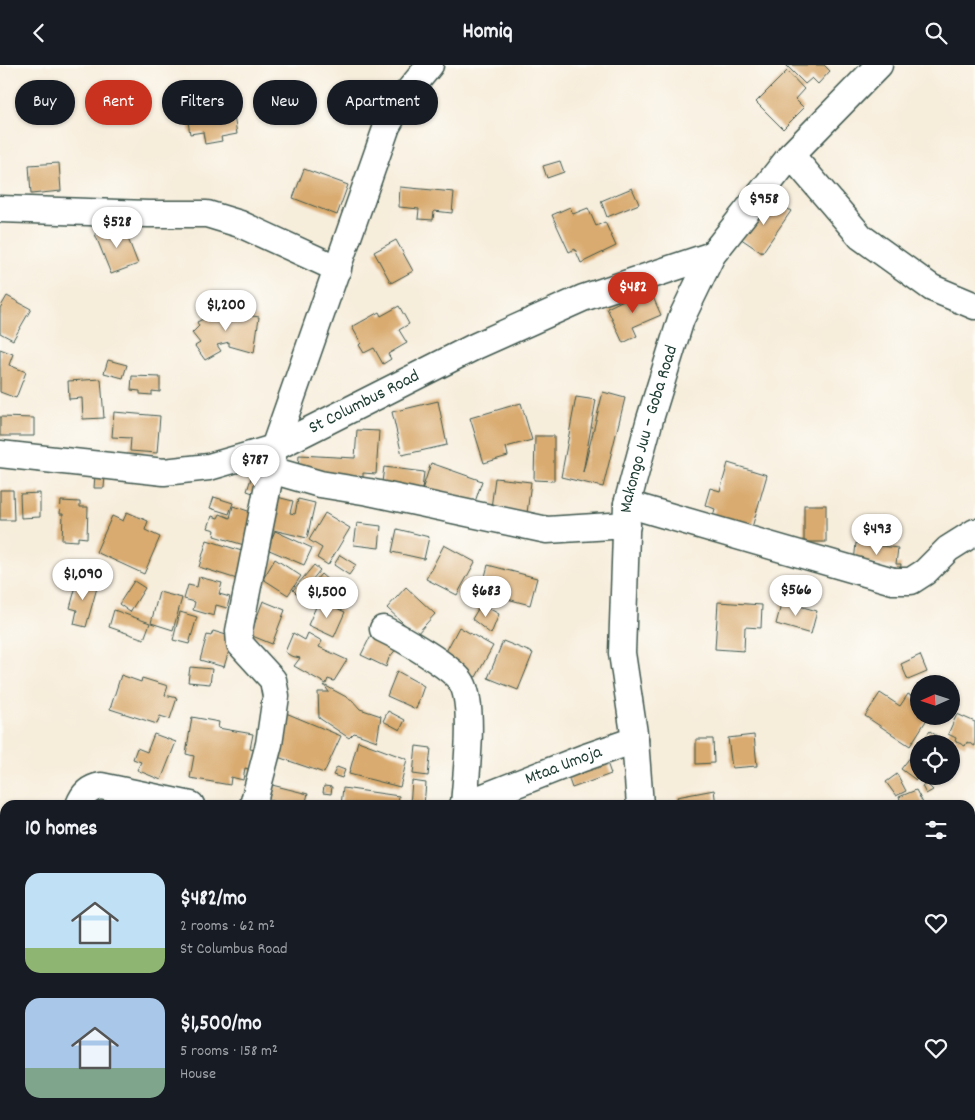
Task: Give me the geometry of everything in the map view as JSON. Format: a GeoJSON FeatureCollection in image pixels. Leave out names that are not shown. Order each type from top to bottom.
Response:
{"type":"FeatureCollection","features":[{"type":"Feature","properties":{"kind":"street"},"geometry":{"type":"LineString","coordinates":[[254,800],[269,745],[276,696],[273,680],[240,644],[239,631],[273,459],[387,125],[403,98],[430,65]]}},
{"type":"Feature","properties":{"kind":"street","name":"Makongo Juu – Goba Road"},"geometry":{"type":"LineString","coordinates":[[640,800],[635,740],[622,653],[627,514],[650,419],[681,319],[712,255],[791,155],[879,65]]}},
{"type":"Feature","properties":{"kind":"street"},"geometry":{"type":"LineString","coordinates":[[791,155],[861,237],[932,288],[975,306]]}},
{"type":"Feature","properties":{"kind":"street"},"geometry":{"type":"LineString","coordinates":[[0,209],[207,214],[240,224],[338,269]]}},
{"type":"Feature","properties":{"kind":"street","name":"St Columbus Road"},"geometry":{"type":"LineString","coordinates":[[0,454],[164,471],[273,459],[476,346],[574,302],[712,255]]}},
{"type":"Feature","properties":{"kind":"street"},"geometry":{"type":"LineString","coordinates":[[273,459],[320,484],[369,492],[547,530],[627,514],[894,581],[911,581],[925,573],[948,549],[975,532]]}},
{"type":"Feature","properties":{"kind":"street"},"geometry":{"type":"LineString","coordinates":[[383,629],[438,661],[461,681],[466,692],[469,711],[464,800]]}},
{"type":"Feature","properties":{"kind":"street","name":"Mtaa Umoja"},"geometry":{"type":"LineString","coordinates":[[476,800],[583,757],[635,740]]}},
{"type":"Feature","properties":{"kind":"street"},"geometry":{"type":"LineString","coordinates":[[81,800],[94,787],[101,786],[167,800]]}},
{"type":"Feature","properties":{"kind":"building"},"geometry":{"type":"Polygon","coordinates":[[[786,65],[824,65],[830,71],[818,84],[812,78],[805,84],[786,65]]]}},
{"type":"Feature","properties":{"kind":"building"},"geometry":{"type":"Polygon","coordinates":[[[787,71],[804,89],[795,99],[804,108],[783,129],[756,102],[787,71]]]}},
{"type":"Feature","properties":{"kind":"building"},"geometry":{"type":"Polygon","coordinates":[[[189,125],[236,125],[237,134],[221,137],[222,141],[205,144],[203,132],[190,134],[189,125]]]}},
{"type":"Feature","properties":{"kind":"building"},"geometry":{"type":"Polygon","coordinates":[[[560,161],[564,172],[547,178],[543,166],[560,161]]]}},
{"type":"Feature","properties":{"kind":"building"},"geometry":{"type":"Polygon","coordinates":[[[59,163],[61,191],[31,194],[29,165],[59,163]]]}},
{"type":"Feature","properties":{"kind":"building"},"geometry":{"type":"Polygon","coordinates":[[[304,169],[348,185],[337,215],[293,198],[304,169]]]}},
{"type":"Feature","properties":{"kind":"building"},"geometry":{"type":"Polygon","coordinates":[[[400,187],[454,192],[452,213],[434,211],[433,220],[418,219],[419,209],[399,207],[400,187]]]}},
{"type":"Feature","properties":{"kind":"building"},"geometry":{"type":"Polygon","coordinates":[[[632,188],[639,204],[607,217],[601,201],[632,188]]]}},
{"type":"Feature","properties":{"kind":"building"},"geometry":{"type":"Polygon","coordinates":[[[773,199],[791,211],[762,253],[737,236],[754,211],[761,216],[773,199]]]}},
{"type":"Feature","properties":{"kind":"building"},"geometry":{"type":"Polygon","coordinates":[[[570,207],[573,214],[588,208],[596,226],[605,222],[616,246],[581,263],[575,249],[569,252],[552,215],[570,207]]]}},
{"type":"Feature","properties":{"kind":"building"},"geometry":{"type":"Polygon","coordinates":[[[122,223],[138,264],[111,274],[95,234],[122,223]]]}},
{"type":"Feature","properties":{"kind":"building"},"geometry":{"type":"Polygon","coordinates":[[[396,240],[413,271],[391,283],[374,252],[396,240]]]}},
{"type":"Feature","properties":{"kind":"building"},"geometry":{"type":"Polygon","coordinates":[[[649,288],[661,315],[633,327],[637,336],[623,343],[607,308],[649,288]]]}},
{"type":"Feature","properties":{"kind":"building"},"geometry":{"type":"Polygon","coordinates":[[[7,296],[31,309],[13,340],[0,333],[0,308],[7,296]]]}},
{"type":"Feature","properties":{"kind":"building"},"geometry":{"type":"Polygon","coordinates":[[[399,306],[409,324],[399,330],[407,343],[388,354],[391,359],[383,364],[374,348],[364,353],[352,327],[379,312],[381,316],[399,306]]]}},
{"type":"Feature","properties":{"kind":"building"},"geometry":{"type":"Polygon","coordinates":[[[210,309],[259,317],[254,353],[229,346],[229,342],[217,345],[221,351],[205,360],[195,346],[200,343],[192,333],[199,326],[197,322],[209,316],[210,309]]]}},
{"type":"Feature","properties":{"kind":"building"},"geometry":{"type":"Polygon","coordinates":[[[0,349],[13,354],[9,365],[26,372],[16,398],[0,392],[0,349]]]}},
{"type":"Feature","properties":{"kind":"building"},"geometry":{"type":"Polygon","coordinates":[[[108,360],[127,365],[123,378],[104,373],[108,360]]]}},
{"type":"Feature","properties":{"kind":"building"},"geometry":{"type":"Polygon","coordinates":[[[132,376],[160,377],[160,392],[152,391],[152,395],[140,394],[140,391],[131,390],[132,376]]]}},
{"type":"Feature","properties":{"kind":"building"},"geometry":{"type":"Polygon","coordinates":[[[101,379],[104,418],[83,419],[82,398],[69,399],[68,381],[101,379]]]}},
{"type":"Feature","properties":{"kind":"building"},"geometry":{"type":"Polygon","coordinates":[[[603,392],[625,398],[603,487],[561,477],[576,397],[596,400],[583,472],[603,392]]]}},
{"type":"Feature","properties":{"kind":"building"},"geometry":{"type":"Polygon","coordinates":[[[438,401],[447,445],[402,455],[392,412],[438,401]]]}},
{"type":"Feature","properties":{"kind":"building"},"geometry":{"type":"Polygon","coordinates":[[[521,403],[532,440],[506,447],[508,456],[484,463],[470,418],[521,403]]]}},
{"type":"Feature","properties":{"kind":"building"},"geometry":{"type":"Polygon","coordinates":[[[114,412],[160,416],[157,453],[130,451],[131,438],[112,437],[114,412]]]}},
{"type":"Feature","properties":{"kind":"building"},"geometry":{"type":"Polygon","coordinates":[[[0,417],[34,418],[34,436],[0,436],[0,417]]]}},
{"type":"Feature","properties":{"kind":"building"},"geometry":{"type":"Polygon","coordinates":[[[357,430],[379,431],[376,474],[363,473],[363,477],[298,473],[299,455],[355,458],[357,430]]]}},
{"type":"Feature","properties":{"kind":"building"},"geometry":{"type":"Polygon","coordinates":[[[535,436],[554,436],[554,481],[534,480],[535,436]]]}},
{"type":"Feature","properties":{"kind":"building"},"geometry":{"type":"Polygon","coordinates":[[[431,463],[482,481],[473,508],[422,490],[431,463]]]}},
{"type":"Feature","properties":{"kind":"building"},"geometry":{"type":"Polygon","coordinates":[[[728,463],[767,475],[751,531],[712,520],[715,509],[705,505],[710,488],[720,491],[728,463]]]}},
{"type":"Feature","properties":{"kind":"building"},"geometry":{"type":"Polygon","coordinates":[[[384,467],[424,472],[422,490],[381,490],[384,467]]]}},
{"type":"Feature","properties":{"kind":"building"},"geometry":{"type":"Polygon","coordinates":[[[95,475],[105,476],[104,488],[94,488],[95,475]]]}},
{"type":"Feature","properties":{"kind":"building"},"geometry":{"type":"Polygon","coordinates":[[[251,478],[263,482],[259,495],[247,491],[251,478]]]}},
{"type":"Feature","properties":{"kind":"building"},"geometry":{"type":"Polygon","coordinates":[[[495,478],[531,482],[527,513],[491,508],[495,478]]]}},
{"type":"Feature","properties":{"kind":"building"},"geometry":{"type":"Polygon","coordinates":[[[0,490],[13,490],[14,520],[0,520],[0,490]]]}},
{"type":"Feature","properties":{"kind":"building"},"geometry":{"type":"Polygon","coordinates":[[[40,493],[40,517],[21,518],[20,494],[40,493]]]}},
{"type":"Feature","properties":{"kind":"building"},"geometry":{"type":"Polygon","coordinates":[[[269,495],[293,501],[290,513],[295,514],[298,499],[315,503],[307,538],[265,528],[269,511],[276,513],[278,504],[267,501],[269,495]]]}},
{"type":"Feature","properties":{"kind":"building"},"geometry":{"type":"Polygon","coordinates":[[[214,497],[233,503],[229,514],[210,508],[214,497]]]}},
{"type":"Feature","properties":{"kind":"building"},"geometry":{"type":"Polygon","coordinates":[[[61,501],[80,502],[80,507],[88,507],[87,538],[78,537],[78,541],[62,540],[63,514],[60,514],[61,501]]]}},
{"type":"Feature","properties":{"kind":"building"},"geometry":{"type":"Polygon","coordinates":[[[804,505],[826,505],[826,542],[804,542],[804,505]]]}},
{"type":"Feature","properties":{"kind":"building"},"geometry":{"type":"Polygon","coordinates":[[[233,506],[254,513],[244,545],[214,536],[215,530],[208,528],[212,516],[218,518],[220,514],[230,518],[233,506]]]}},
{"type":"Feature","properties":{"kind":"building"},"geometry":{"type":"Polygon","coordinates":[[[127,512],[148,521],[145,530],[160,537],[144,574],[96,552],[112,516],[123,521],[127,512]]]}},
{"type":"Feature","properties":{"kind":"building"},"geometry":{"type":"Polygon","coordinates":[[[325,513],[350,528],[328,565],[317,558],[322,548],[309,540],[325,513]]]}},
{"type":"Feature","properties":{"kind":"building"},"geometry":{"type":"Polygon","coordinates":[[[357,523],[381,526],[379,548],[354,545],[357,523]]]}},
{"type":"Feature","properties":{"kind":"building"},"geometry":{"type":"Polygon","coordinates":[[[397,529],[429,537],[424,559],[392,552],[397,529]]]}},
{"type":"Feature","properties":{"kind":"building"},"geometry":{"type":"Polygon","coordinates":[[[275,531],[312,548],[304,565],[267,549],[275,531]]]}},
{"type":"Feature","properties":{"kind":"building"},"geometry":{"type":"Polygon","coordinates":[[[207,540],[248,553],[240,580],[199,567],[207,540]]]}},
{"type":"Feature","properties":{"kind":"building"},"geometry":{"type":"Polygon","coordinates":[[[856,543],[898,548],[896,564],[901,564],[900,572],[896,572],[896,567],[854,562],[856,543]]]}},
{"type":"Feature","properties":{"kind":"building"},"geometry":{"type":"Polygon","coordinates":[[[444,545],[475,562],[457,595],[426,579],[444,545]]]}},
{"type":"Feature","properties":{"kind":"building"},"geometry":{"type":"Polygon","coordinates":[[[340,555],[356,565],[349,575],[334,565],[340,555]]]}},
{"type":"Feature","properties":{"kind":"building"},"geometry":{"type":"Polygon","coordinates":[[[275,559],[301,576],[288,595],[263,579],[275,559]]]}},
{"type":"Feature","properties":{"kind":"building"},"geometry":{"type":"Polygon","coordinates":[[[314,565],[320,570],[299,596],[293,590],[314,565]]]}},
{"type":"Feature","properties":{"kind":"building"},"geometry":{"type":"Polygon","coordinates":[[[488,565],[537,578],[530,605],[481,592],[488,565]]]}},
{"type":"Feature","properties":{"kind":"building"},"geometry":{"type":"Polygon","coordinates":[[[321,574],[330,582],[319,594],[310,587],[321,574]]]}},
{"type":"Feature","properties":{"kind":"building"},"geometry":{"type":"Polygon","coordinates":[[[199,577],[222,583],[219,594],[230,597],[227,608],[216,605],[214,616],[193,610],[195,602],[184,599],[188,585],[197,587],[199,577]]]}},
{"type":"Feature","properties":{"kind":"building"},"geometry":{"type":"Polygon","coordinates":[[[78,579],[98,584],[86,627],[74,624],[77,610],[70,608],[78,579]]]}},
{"type":"Feature","properties":{"kind":"building"},"geometry":{"type":"Polygon","coordinates":[[[134,581],[145,588],[130,612],[119,604],[134,581]]]}},
{"type":"Feature","properties":{"kind":"building"},"geometry":{"type":"Polygon","coordinates":[[[406,587],[435,614],[416,635],[387,608],[406,587]]]}},
{"type":"Feature","properties":{"kind":"building"},"geometry":{"type":"Polygon","coordinates":[[[159,592],[182,598],[173,630],[151,623],[159,592]]]}},
{"type":"Feature","properties":{"kind":"building"},"geometry":{"type":"Polygon","coordinates":[[[319,600],[345,612],[334,637],[308,625],[319,600]]]}},
{"type":"Feature","properties":{"kind":"building"},"geometry":{"type":"Polygon","coordinates":[[[263,601],[285,610],[272,644],[250,635],[263,601]]]}},
{"type":"Feature","properties":{"kind":"building"},"geometry":{"type":"Polygon","coordinates":[[[782,601],[817,611],[811,634],[776,624],[782,601]]]}},
{"type":"Feature","properties":{"kind":"building"},"geometry":{"type":"Polygon","coordinates":[[[718,602],[762,605],[761,628],[745,627],[744,651],[715,649],[718,602]]]}},
{"type":"Feature","properties":{"kind":"building"},"geometry":{"type":"Polygon","coordinates":[[[481,604],[499,614],[491,634],[472,619],[481,604]]]}},
{"type":"Feature","properties":{"kind":"building"},"geometry":{"type":"Polygon","coordinates":[[[114,610],[150,623],[144,639],[109,627],[114,610]]]}},
{"type":"Feature","properties":{"kind":"building"},"geometry":{"type":"Polygon","coordinates":[[[180,612],[197,617],[189,644],[173,640],[180,612]]]}},
{"type":"Feature","properties":{"kind":"building"},"geometry":{"type":"Polygon","coordinates":[[[459,627],[493,646],[476,677],[442,659],[459,627]]]}},
{"type":"Feature","properties":{"kind":"building"},"geometry":{"type":"Polygon","coordinates":[[[213,631],[233,637],[224,667],[200,660],[207,635],[211,636],[213,631]]]}},
{"type":"Feature","properties":{"kind":"building"},"geometry":{"type":"Polygon","coordinates":[[[293,633],[305,640],[308,633],[322,641],[319,647],[347,660],[334,681],[328,679],[326,684],[294,666],[300,658],[285,652],[293,633]]]}},
{"type":"Feature","properties":{"kind":"building"},"geometry":{"type":"Polygon","coordinates":[[[371,635],[391,643],[397,648],[389,658],[386,667],[361,655],[371,635]]]}},
{"type":"Feature","properties":{"kind":"building"},"geometry":{"type":"Polygon","coordinates":[[[503,641],[533,653],[518,690],[488,678],[503,641]]]}},
{"type":"Feature","properties":{"kind":"building"},"geometry":{"type":"Polygon","coordinates":[[[920,655],[927,672],[920,675],[910,675],[910,679],[908,680],[901,664],[920,655]]]}},
{"type":"Feature","properties":{"kind":"building"},"geometry":{"type":"Polygon","coordinates":[[[190,667],[212,669],[210,684],[188,682],[190,667]]]}},
{"type":"Feature","properties":{"kind":"building"},"geometry":{"type":"Polygon","coordinates":[[[397,671],[424,686],[416,709],[387,696],[397,671]]]}},
{"type":"Feature","properties":{"kind":"building"},"geometry":{"type":"Polygon","coordinates":[[[121,675],[141,682],[142,678],[168,686],[165,695],[177,698],[170,719],[160,716],[157,724],[110,709],[121,675]]]}},
{"type":"Feature","properties":{"kind":"building"},"geometry":{"type":"Polygon","coordinates":[[[324,685],[352,700],[360,709],[381,716],[377,741],[354,733],[349,738],[319,718],[318,692],[329,692],[324,685]]]}},
{"type":"Feature","properties":{"kind":"building"},"geometry":{"type":"Polygon","coordinates":[[[880,693],[900,706],[908,694],[910,695],[910,725],[923,725],[917,735],[910,735],[910,746],[865,716],[880,693]]]}},
{"type":"Feature","properties":{"kind":"building"},"geometry":{"type":"Polygon","coordinates":[[[388,711],[405,720],[400,730],[383,721],[388,711]]]}},
{"type":"Feature","properties":{"kind":"building"},"geometry":{"type":"Polygon","coordinates":[[[286,713],[341,736],[324,773],[272,755],[286,713]]]}},
{"type":"Feature","properties":{"kind":"building"},"geometry":{"type":"Polygon","coordinates":[[[960,715],[975,722],[975,746],[967,742],[965,746],[960,744],[960,735],[948,734],[952,725],[960,725],[960,715]]]}},
{"type":"Feature","properties":{"kind":"building"},"geometry":{"type":"Polygon","coordinates":[[[192,717],[219,722],[218,728],[253,734],[250,749],[256,750],[252,770],[245,768],[243,780],[231,777],[230,785],[190,778],[194,756],[186,754],[192,717]]]}},
{"type":"Feature","properties":{"kind":"building"},"geometry":{"type":"Polygon","coordinates":[[[930,731],[935,735],[927,735],[930,731]]]}},
{"type":"Feature","properties":{"kind":"building"},"geometry":{"type":"Polygon","coordinates":[[[154,734],[176,742],[161,780],[137,770],[141,762],[133,759],[137,748],[147,752],[154,734]]]}},
{"type":"Feature","properties":{"kind":"building"},"geometry":{"type":"Polygon","coordinates":[[[754,735],[757,766],[732,768],[728,738],[754,735]]]}},
{"type":"Feature","properties":{"kind":"building"},"geometry":{"type":"Polygon","coordinates":[[[696,739],[713,739],[714,763],[696,764],[696,739]]]}},
{"type":"Feature","properties":{"kind":"building"},"geometry":{"type":"Polygon","coordinates":[[[358,741],[407,759],[400,787],[349,774],[358,741]]]}},
{"type":"Feature","properties":{"kind":"building"},"geometry":{"type":"Polygon","coordinates":[[[416,746],[431,748],[428,776],[413,774],[416,746]]]}},
{"type":"Feature","properties":{"kind":"building"},"geometry":{"type":"Polygon","coordinates":[[[605,757],[611,774],[572,788],[566,771],[605,757]]]}},
{"type":"Feature","properties":{"kind":"building"},"geometry":{"type":"Polygon","coordinates":[[[910,758],[910,776],[901,769],[910,758]]]}},
{"type":"Feature","properties":{"kind":"building"},"geometry":{"type":"Polygon","coordinates":[[[337,767],[345,770],[342,778],[333,775],[337,767]]]}},
{"type":"Feature","properties":{"kind":"building"},"geometry":{"type":"Polygon","coordinates":[[[897,774],[906,791],[896,796],[886,782],[897,774]]]}},
{"type":"Feature","properties":{"kind":"building"},"geometry":{"type":"Polygon","coordinates":[[[412,781],[426,783],[424,800],[410,800],[412,781]]]}},
{"type":"Feature","properties":{"kind":"building"},"geometry":{"type":"Polygon","coordinates":[[[264,783],[308,794],[306,800],[269,800],[260,798],[264,783]]]}},
{"type":"Feature","properties":{"kind":"building"},"geometry":{"type":"Polygon","coordinates":[[[928,785],[933,790],[926,794],[922,786],[928,785]]]}},
{"type":"Feature","properties":{"kind":"building"},"geometry":{"type":"Polygon","coordinates":[[[324,786],[332,787],[331,794],[323,793],[324,786]]]}},
{"type":"Feature","properties":{"kind":"building"},"geometry":{"type":"Polygon","coordinates":[[[343,788],[399,796],[399,800],[342,800],[343,788]]]}},
{"type":"Feature","properties":{"kind":"building"},"geometry":{"type":"Polygon","coordinates":[[[714,790],[715,800],[678,800],[677,797],[714,790]]]}},
{"type":"Feature","properties":{"kind":"building"},"geometry":{"type":"Polygon","coordinates":[[[916,790],[921,800],[900,800],[899,797],[916,790]]]}}]}
